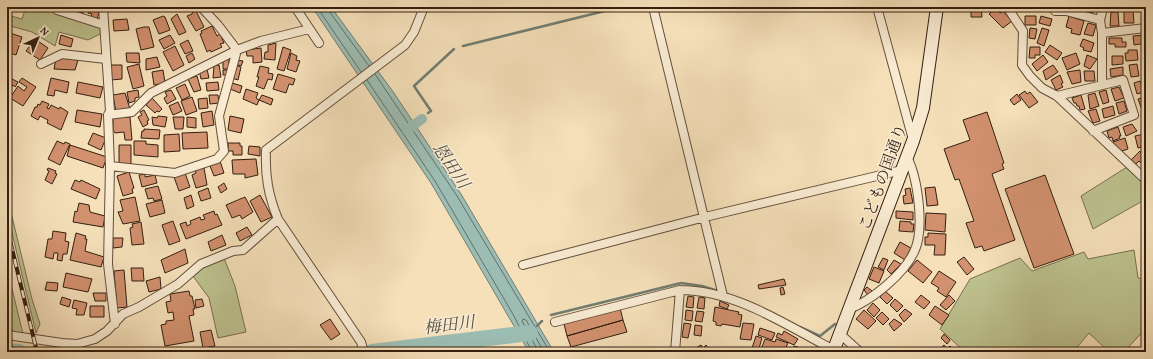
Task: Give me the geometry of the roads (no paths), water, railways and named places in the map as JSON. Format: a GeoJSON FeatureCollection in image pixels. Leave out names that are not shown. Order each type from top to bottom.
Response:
{"type":"FeatureCollection","features":[{"type":"Feature","properties":{"kind":"main road","name":"こどもの国通り"},"geometry":{"type":"LineString","coordinates":[[833,351],[913,141],[923,108],[937,7]]}},
{"type":"Feature","properties":{"kind":"street"},"geometry":{"type":"LineString","coordinates":[[55,7],[57,10],[104,25]]}},
{"type":"Feature","properties":{"kind":"street"},"geometry":{"type":"LineString","coordinates":[[103,7],[110,111],[108,115],[110,166],[108,264],[115,324]]}},
{"type":"Feature","properties":{"kind":"street"},"geometry":{"type":"LineString","coordinates":[[201,7],[218,25],[237,50]]}},
{"type":"Feature","properties":{"kind":"street"},"geometry":{"type":"LineString","coordinates":[[294,7],[319,43]]}},
{"type":"Feature","properties":{"kind":"street"},"geometry":{"type":"LineString","coordinates":[[364,349],[278,219],[270,199],[267,186],[265,172],[266,150],[385,61],[409,41],[424,7]]}},
{"type":"Feature","properties":{"kind":"street"},"geometry":{"type":"LineString","coordinates":[[653,7],[723,296]]}},
{"type":"Feature","properties":{"kind":"street"},"geometry":{"type":"LineString","coordinates":[[877,7],[913,141]]}},
{"type":"Feature","properties":{"kind":"street"},"geometry":{"type":"LineString","coordinates":[[1007,7],[1023,31],[1022,65],[1030,76],[1042,88],[1057,96],[1146,180]]}},
{"type":"Feature","properties":{"kind":"street"},"geometry":{"type":"LineString","coordinates":[[1102,84],[1102,33],[1100,20],[1103,8],[1106,7]]}},
{"type":"Feature","properties":{"kind":"street"},"geometry":{"type":"LineString","coordinates":[[1055,11],[1066,11],[1100,20]]}},
{"type":"Feature","properties":{"kind":"street"},"geometry":{"type":"LineString","coordinates":[[1102,33],[1146,28]]}},
{"type":"Feature","properties":{"kind":"street"},"geometry":{"type":"LineString","coordinates":[[108,115],[132,112],[151,92],[237,50],[261,41],[309,29]]}},
{"type":"Feature","properties":{"kind":"street"},"geometry":{"type":"LineString","coordinates":[[110,166],[175,173],[217,159],[224,151],[219,116],[237,50]]}},
{"type":"Feature","properties":{"kind":"street"},"geometry":{"type":"LineString","coordinates":[[41,64],[62,54],[106,59]]}},
{"type":"Feature","properties":{"kind":"street"},"geometry":{"type":"LineString","coordinates":[[1057,96],[1123,80],[1134,115],[1093,131]]}},
{"type":"Feature","properties":{"kind":"street"},"geometry":{"type":"LineString","coordinates":[[848,309],[862,304],[883,288],[905,266],[914,252],[917,239],[919,193],[913,169],[907,156]]}},
{"type":"Feature","properties":{"kind":"street"},"geometry":{"type":"LineString","coordinates":[[523,265],[705,217],[902,170]]}},
{"type":"Feature","properties":{"kind":"street"},"geometry":{"type":"LineString","coordinates":[[7,335],[62,347],[95,339],[115,324],[123,314],[139,307],[178,284],[201,264],[233,251],[243,250],[278,219]]}},
{"type":"Feature","properties":{"kind":"street"},"geometry":{"type":"LineString","coordinates":[[675,352],[680,290]]}},
{"type":"Feature","properties":{"kind":"street"},"geometry":{"type":"LineString","coordinates":[[555,322],[680,290],[698,290],[723,296],[746,304],[833,351]]}},
{"type":"Feature","properties":{"kind":"street"},"geometry":{"type":"LineString","coordinates":[[840,334],[860,352]]}},
{"type":"Feature","properties":{"kind":"water"},"geometry":{"type":"Polygon","coordinates":[[[312,7],[331,7],[394,93],[461,194],[554,352],[529,352],[431,183],[312,7]]]}},
{"type":"Feature","properties":{"kind":"waterway"},"geometry":{"type":"LineString","coordinates":[[463,46],[621,7]]}},
{"type":"Feature","properties":{"kind":"waterway"},"geometry":{"type":"LineString","coordinates":[[428,113],[431,111],[414,86],[454,49]]}},
{"type":"Feature","properties":{"kind":"waterway"},"geometry":{"type":"LineString","coordinates":[[407,130],[422,119]]}},
{"type":"Feature","properties":{"kind":"waterway"},"geometry":{"type":"LineString","coordinates":[[551,315],[681,283],[702,286],[715,290]]}},
{"type":"Feature","properties":{"kind":"waterway"},"geometry":{"type":"LineString","coordinates":[[537,326],[542,321]]}},
{"type":"Feature","properties":{"kind":"waterway"},"geometry":{"type":"LineString","coordinates":[[800,327],[820,336],[835,324]]}},
{"type":"Feature","properties":{"kind":"waterway","name":"梅田川"},"geometry":{"type":"LineString","coordinates":[[372,352],[530,333]]}},
{"type":"Feature","properties":{"kind":"waterway","name":"梅田川"},"geometry":{"type":"LineString","coordinates":[[7,351],[19,352]]}},
{"type":"Feature","properties":{"kind":"railway"},"geometry":{"type":"LineString","coordinates":[[7,228],[37,352]]}},
{"type":"Feature","properties":{"kind":"water label","name":"恩田川"},"geometry":{"type":"Point","coordinates":[452,165]}}]}
